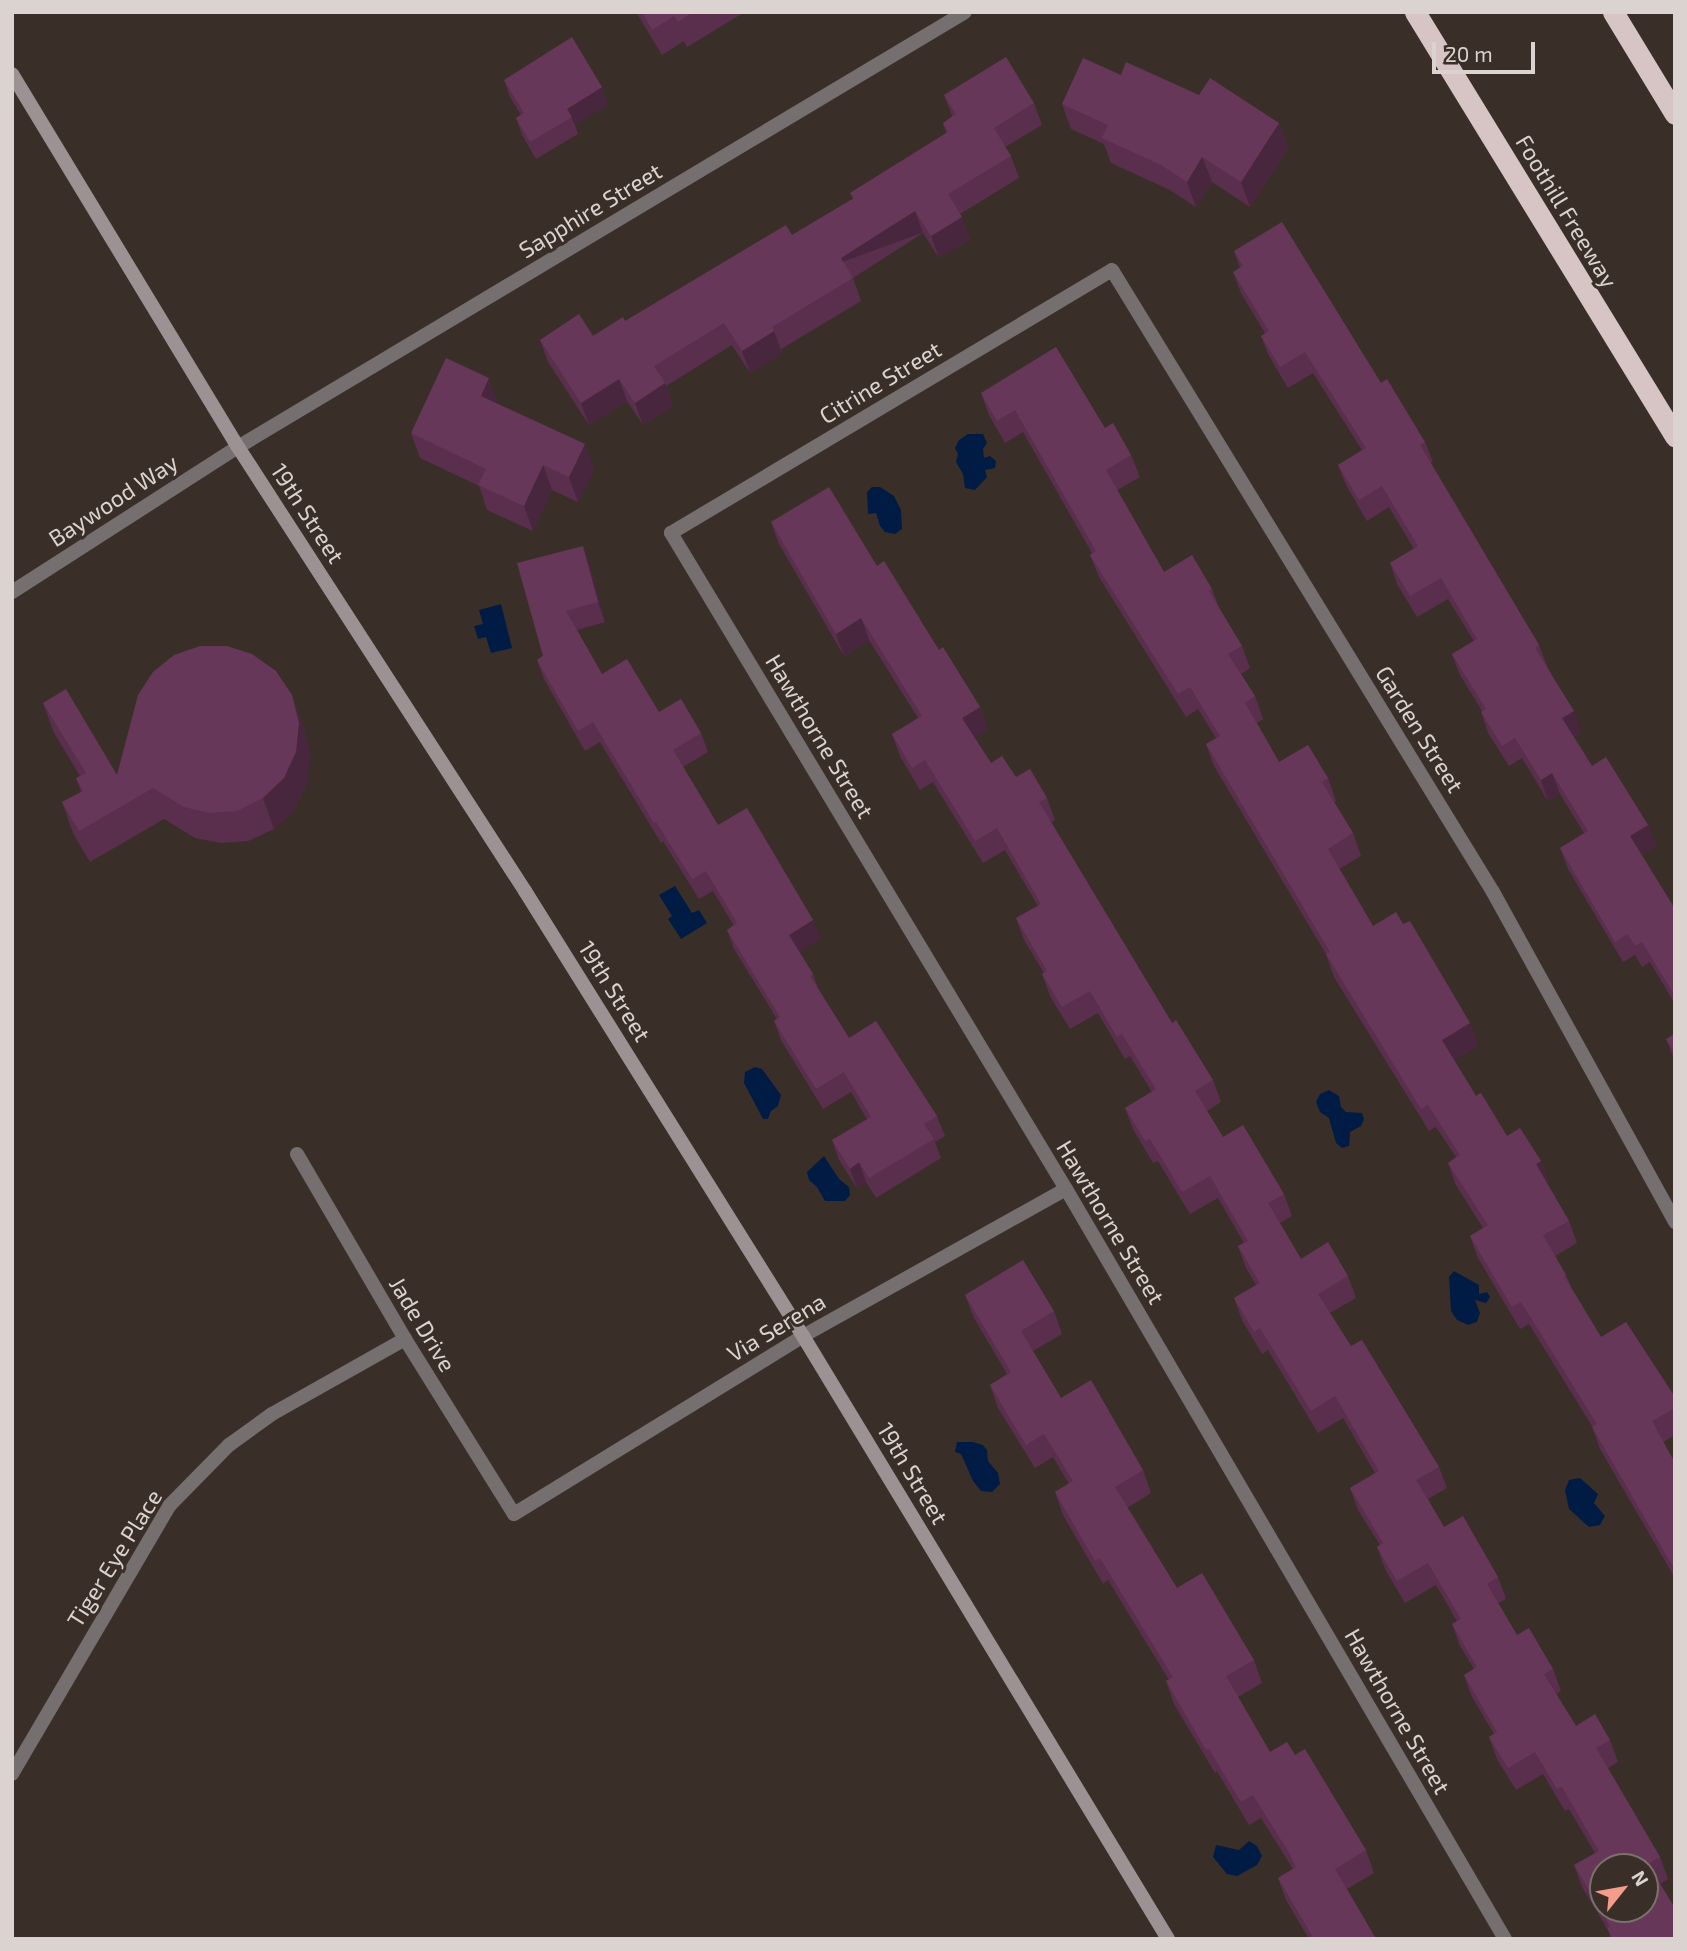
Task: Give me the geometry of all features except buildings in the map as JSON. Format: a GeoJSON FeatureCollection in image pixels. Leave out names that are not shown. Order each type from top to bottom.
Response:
{"type":"FeatureCollection","features":[{"type":"Feature","properties":{"kind":"highway","name":"Foothill Freeway"},"geometry":{"type":"LineString","coordinates":[[1415,12],[1675,437]]}},
{"type":"Feature","properties":{"kind":"highway"},"geometry":{"type":"LineString","coordinates":[[1613,12],[1675,114]]}},
{"type":"Feature","properties":{"kind":"main road","name":"19th Street"},"geometry":{"type":"LineString","coordinates":[[12,74],[238,447],[525,891],[803,1336],[1168,1939]]}},
{"type":"Feature","properties":{"kind":"street","name":"Sapphire Street"},"geometry":{"type":"LineString","coordinates":[[238,447],[965,12]]}},
{"type":"Feature","properties":{"kind":"street","name":"Citrine Street"},"geometry":{"type":"LineString","coordinates":[[671,533],[1112,270]]}},
{"type":"Feature","properties":{"kind":"street","name":"Garden Street"},"geometry":{"type":"LineString","coordinates":[[1112,270],[1493,891],[1675,1222]]}},
{"type":"Feature","properties":{"kind":"street","name":"Baywood Way"},"geometry":{"type":"LineString","coordinates":[[12,592],[238,447]]}},
{"type":"Feature","properties":{"kind":"street","name":"Hawthorne Street"},"geometry":{"type":"LineString","coordinates":[[671,533],[1066,1189],[1506,1939]]}},
{"type":"Feature","properties":{"kind":"street","name":"Jade Drive"},"geometry":{"type":"LineString","coordinates":[[297,1154],[405,1339],[514,1514]]}},
{"type":"Feature","properties":{"kind":"street","name":"Via Serena"},"geometry":{"type":"LineString","coordinates":[[514,1514],[803,1336],[1066,1189]]}},
{"type":"Feature","properties":{"kind":"street","name":"Tiger Eye Place"},"geometry":{"type":"LineString","coordinates":[[12,1774],[169,1506],[229,1445],[272,1414],[405,1339]]}},
{"type":"Feature","properties":{"kind":"water"},"geometry":{"type":"Polygon","coordinates":[[[968,434],[983,434],[987,443],[983,449],[984,458],[990,456],[996,461],[995,468],[985,470],[987,477],[975,490],[965,488],[963,474],[956,462],[958,454],[955,448],[959,440],[968,434]]]}},
{"type":"Feature","properties":{"kind":"water"},"geometry":{"type":"Polygon","coordinates":[[[872,487],[880,487],[894,496],[901,510],[902,529],[895,534],[885,532],[876,513],[868,514],[867,492],[872,487]]]}},
{"type":"Feature","properties":{"kind":"water"},"geometry":{"type":"Polygon","coordinates":[[[501,604],[512,648],[491,653],[486,637],[478,639],[474,626],[483,624],[479,610],[501,604]]]}},
{"type":"Feature","properties":{"kind":"water"},"geometry":{"type":"Polygon","coordinates":[[[675,886],[692,913],[699,910],[707,923],[681,939],[668,919],[672,916],[659,895],[675,886]]]}},
{"type":"Feature","properties":{"kind":"water"},"geometry":{"type":"Polygon","coordinates":[[[755,1067],[762,1069],[781,1095],[778,1106],[771,1111],[768,1119],[763,1119],[744,1083],[745,1072],[755,1067]]]}},
{"type":"Feature","properties":{"kind":"water"},"geometry":{"type":"Polygon","coordinates":[[[1329,1090],[1339,1096],[1341,1107],[1346,1112],[1362,1113],[1364,1119],[1361,1126],[1350,1132],[1349,1146],[1342,1148],[1336,1143],[1329,1118],[1320,1112],[1316,1102],[1320,1094],[1329,1090]]]}},
{"type":"Feature","properties":{"kind":"water"},"geometry":{"type":"Polygon","coordinates":[[[824,1156],[839,1179],[849,1187],[850,1195],[845,1201],[825,1201],[817,1187],[809,1180],[807,1172],[824,1156]]]}},
{"type":"Feature","properties":{"kind":"water"},"geometry":{"type":"Polygon","coordinates":[[[1454,1271],[1479,1285],[1479,1294],[1487,1292],[1490,1297],[1486,1303],[1475,1300],[1480,1313],[1477,1322],[1468,1325],[1457,1320],[1451,1311],[1449,1277],[1454,1271]]]}},
{"type":"Feature","properties":{"kind":"water"},"geometry":{"type":"Polygon","coordinates":[[[957,1442],[973,1442],[983,1445],[987,1450],[988,1461],[998,1473],[1000,1484],[992,1492],[981,1491],[973,1481],[961,1454],[955,1452],[957,1442]]]}},
{"type":"Feature","properties":{"kind":"water"},"geometry":{"type":"Polygon","coordinates":[[[1580,1478],[1598,1494],[1594,1503],[1605,1516],[1600,1525],[1589,1527],[1569,1509],[1565,1490],[1569,1480],[1580,1478]]]}},
{"type":"Feature","properties":{"kind":"water"},"geometry":{"type":"Polygon","coordinates":[[[1249,1841],[1257,1846],[1262,1856],[1257,1865],[1237,1876],[1227,1874],[1213,1857],[1216,1845],[1239,1850],[1249,1841]]]}}]}
